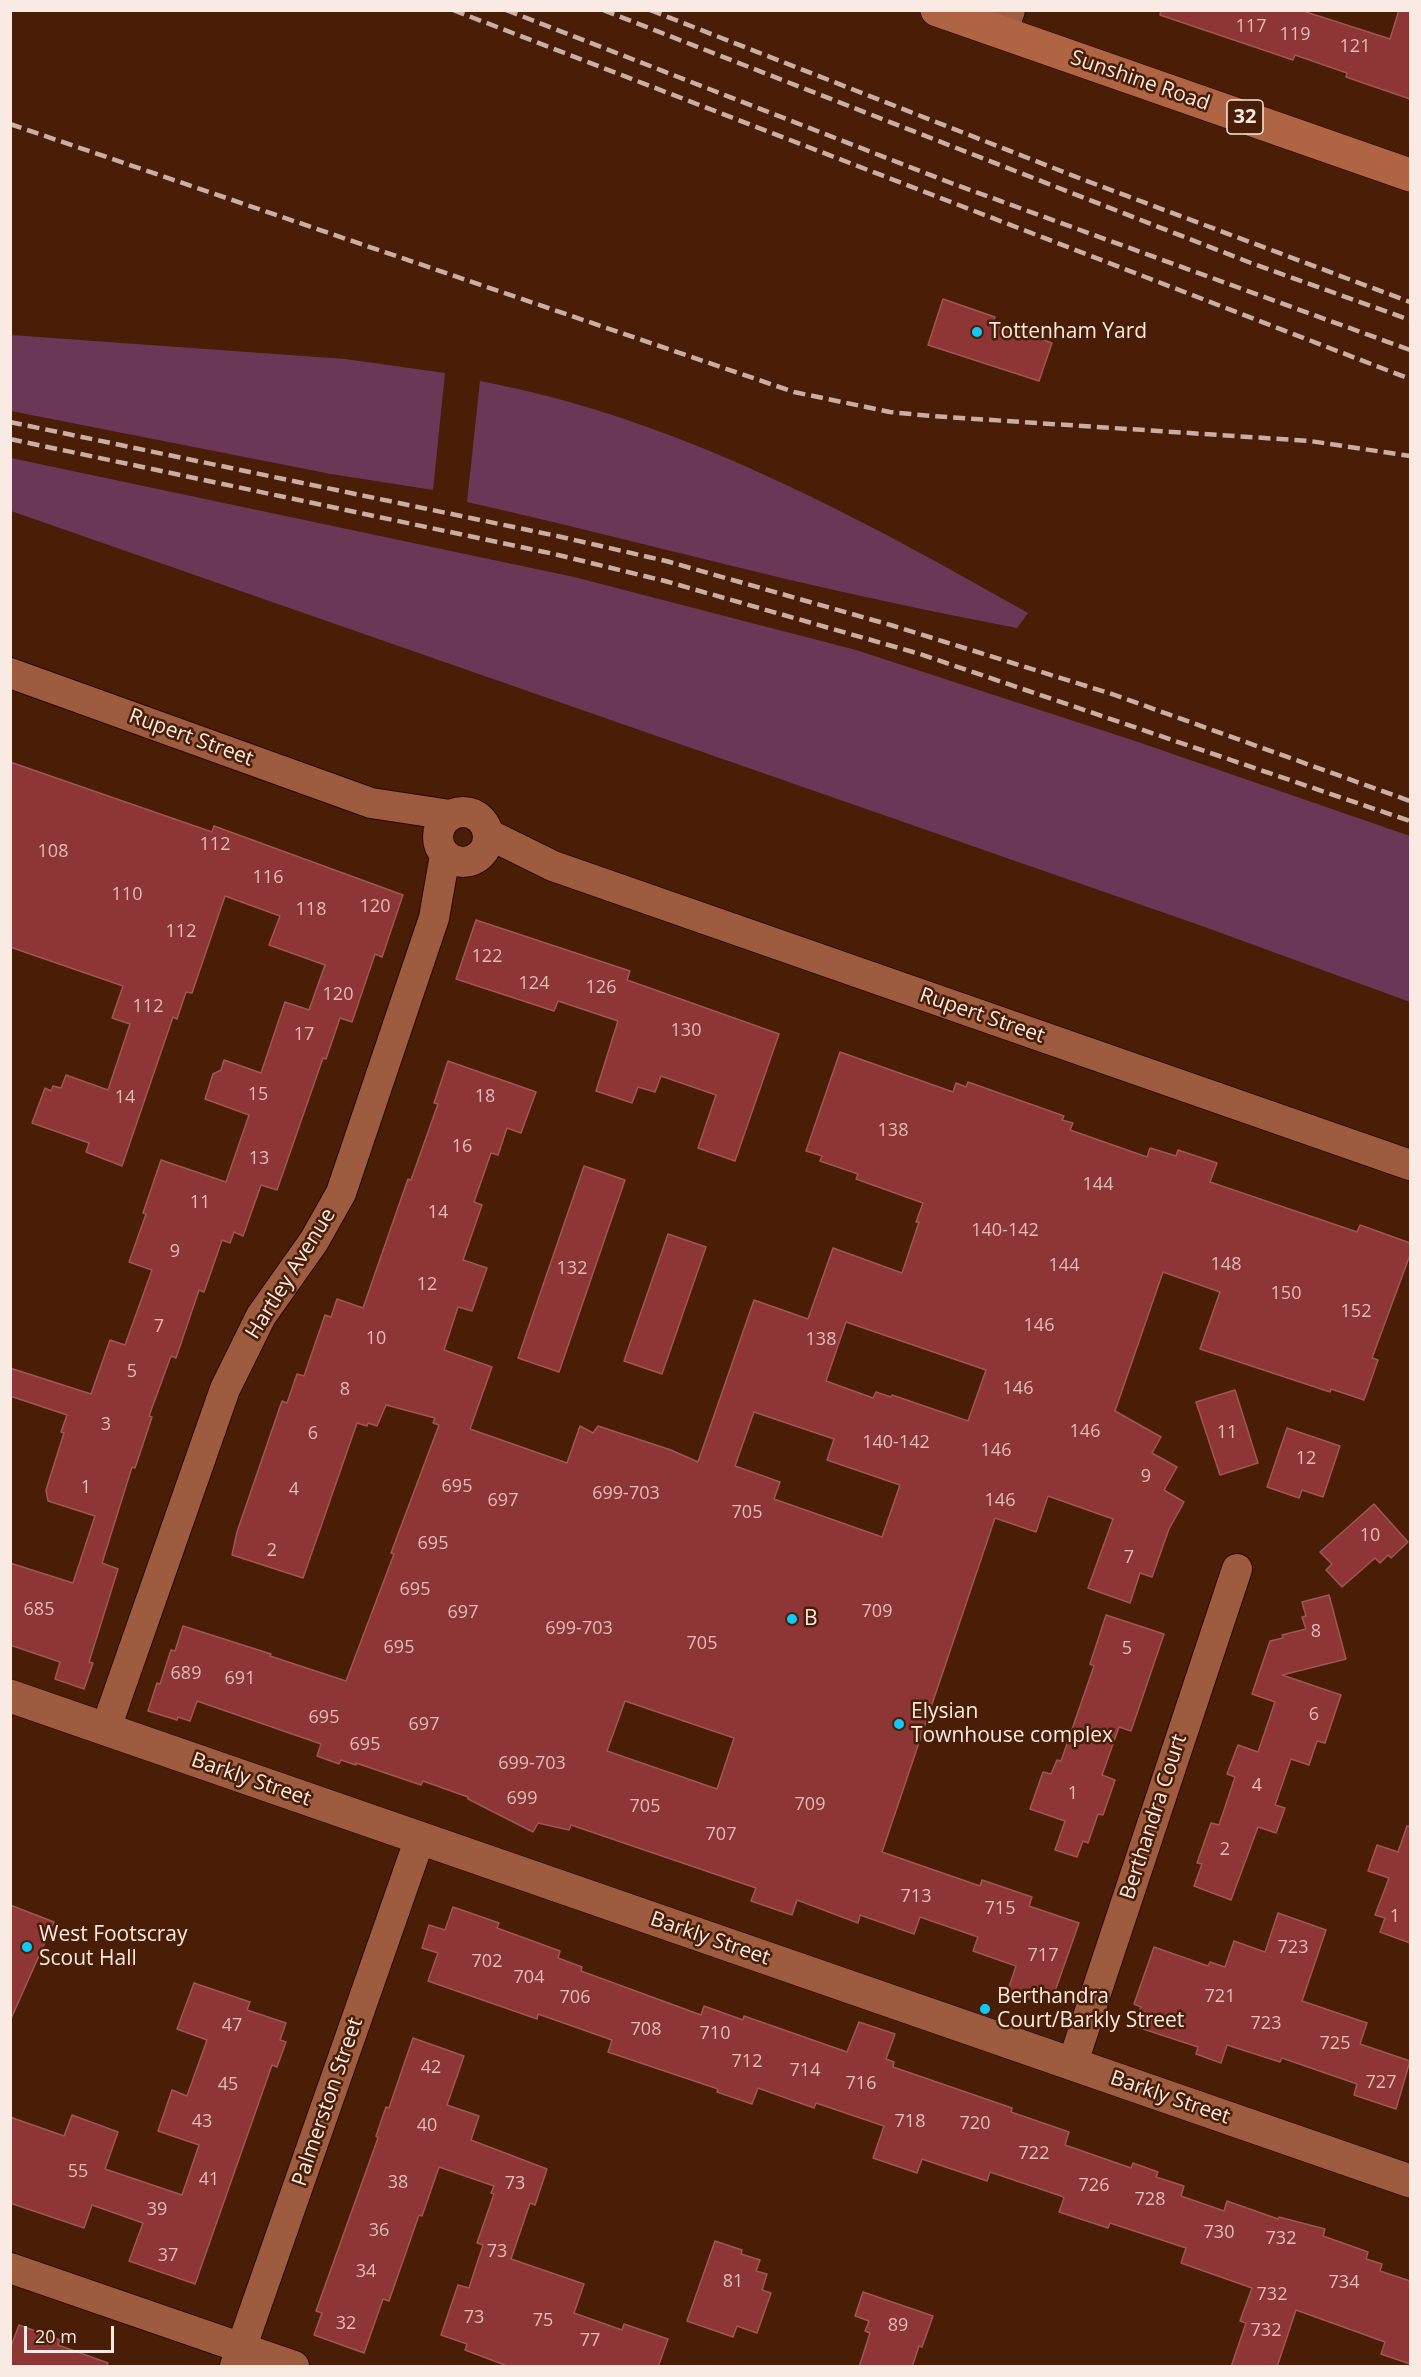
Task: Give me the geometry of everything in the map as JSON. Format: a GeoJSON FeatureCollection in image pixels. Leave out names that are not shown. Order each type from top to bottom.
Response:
{"type":"FeatureCollection","features":[{"type":"Feature","properties":{"kind":"main road","name":"Sunshine Road"},"geometry":{"type":"LineString","coordinates":[[937,10],[1006,22],[1410,175]]}},
{"type":"Feature","properties":{"kind":"street","name":"Rupert Street"},"geometry":{"type":"LineString","coordinates":[[10,673],[371,803],[464,850],[553,866],[1410,1165]]}},
{"type":"Feature","properties":{"kind":"street","name":"Rupert Street"},"geometry":{"type":"LineString","coordinates":[[371,803],[450,815],[466,812],[474,815],[485,826],[464,850]]}},
{"type":"Feature","properties":{"kind":"street","name":"Hartley Avenue"},"geometry":{"type":"LineString","coordinates":[[105,1728],[225,1389],[261,1316],[314,1241],[341,1192],[434,918],[464,850],[439,828],[450,815]]}},
{"type":"Feature","properties":{"kind":"street","name":"Berthandra Court"},"geometry":{"type":"LineString","coordinates":[[1072,2065],[1237,1569]]}},
{"type":"Feature","properties":{"kind":"street","name":"Barkly Street"},"geometry":{"type":"LineString","coordinates":[[10,1696],[1410,2181]]}},
{"type":"Feature","properties":{"kind":"street","name":"Palmerston Street"},"geometry":{"type":"LineString","coordinates":[[238,2357],[420,1838]]}},
{"type":"Feature","properties":{"kind":"street"},"geometry":{"type":"LineString","coordinates":[[10,2268],[238,2357],[294,2367]]}},
{"type":"Feature","properties":{"kind":"shaded area"},"geometry":{"type":"Polygon","coordinates":[[[11,335],[345,359],[445,373],[433,490],[331,474],[11,411],[11,335]]]}},
{"type":"Feature","properties":{"kind":"shaded area"},"geometry":{"type":"Polygon","coordinates":[[[480,381],[553,398],[624,419],[763,474],[831,506],[1028,613],[1017,628],[974,620],[886,602],[467,502],[480,381]]]}},
{"type":"Feature","properties":{"kind":"shaded area"},"geometry":{"type":"Polygon","coordinates":[[[11,458],[574,577],[856,650],[1138,742],[1410,836],[1410,1002],[1202,926],[11,511],[11,458]]]}},
{"type":"Feature","properties":{"kind":"building"},"geometry":{"type":"Polygon","coordinates":[[[1161,10],[1300,10],[1390,39],[1399,10],[1410,10],[1410,99],[1346,77],[1347,73],[1295,55],[1293,60],[1160,15],[1161,10]]]}},
{"type":"Feature","properties":{"kind":"building","name":"Tottenham Yard"},"geometry":{"type":"Polygon","coordinates":[[[943,299],[995,317],[993,322],[1052,343],[1039,381],[928,345],[943,299]]]}},
{"type":"Feature","properties":{"kind":"building"},"geometry":{"type":"Polygon","coordinates":[[[10,762],[212,832],[214,826],[403,895],[382,957],[375,954],[352,1022],[340,1018],[326,1059],[323,1058],[277,1190],[261,1185],[243,1236],[234,1232],[230,1243],[222,1240],[204,1292],[199,1290],[176,1358],[171,1356],[149,1416],[152,1417],[135,1468],[132,1467],[102,1563],[118,1569],[89,1662],[93,1663],[84,1689],[55,1679],[60,1662],[10,1645],[10,1563],[73,1583],[95,1516],[48,1501],[46,1490],[64,1433],[61,1432],[67,1415],[10,1396],[10,1368],[91,1394],[110,1340],[125,1345],[152,1270],[129,1262],[146,1214],[143,1213],[161,1160],[226,1182],[249,1115],[205,1099],[213,1074],[221,1070],[224,1060],[261,1073],[285,1002],[309,1010],[325,965],[269,945],[280,916],[225,896],[192,993],[186,992],[177,1019],[173,1017],[122,1166],[86,1152],[89,1143],[32,1123],[45,1088],[51,1091],[53,1086],[61,1088],[66,1075],[108,1090],[130,1024],[112,1018],[123,986],[10,947],[10,762]]]}},
{"type":"Feature","properties":{"kind":"building"},"geometry":{"type":"Polygon","coordinates":[[[476,920],[630,971],[627,980],[779,1034],[735,1161],[698,1148],[716,1095],[661,1076],[655,1092],[638,1087],[632,1103],[596,1091],[618,1021],[558,1001],[554,1011],[456,979],[476,920]]]}},
{"type":"Feature","properties":{"kind":"building"},"geometry":{"type":"Polygon","coordinates":[[[840,1052],[953,1092],[956,1083],[966,1087],[968,1082],[1064,1116],[1062,1120],[1073,1123],[1070,1130],[1147,1157],[1150,1148],[1176,1156],[1178,1150],[1217,1163],[1210,1182],[1357,1232],[1360,1225],[1410,1243],[1410,1255],[1372,1358],[1378,1360],[1364,1400],[1331,1389],[1330,1392],[1200,1349],[1220,1292],[1163,1272],[1115,1411],[1161,1437],[1152,1453],[1177,1467],[1164,1490],[1184,1502],[1169,1529],[1152,1577],[1140,1573],[1130,1603],[1088,1588],[1113,1519],[1048,1496],[1036,1532],[995,1518],[882,1852],[980,1886],[982,1880],[1032,1897],[1029,1906],[1079,1923],[1053,1997],[1035,1991],[1032,1999],[1008,1990],[1016,1966],[973,1951],[978,1937],[920,1917],[914,1934],[860,1915],[858,1923],[797,1900],[792,1915],[751,1901],[756,1888],[571,1825],[569,1830],[538,1823],[533,1832],[468,1797],[423,1781],[421,1785],[356,1763],[356,1765],[341,1760],[339,1764],[317,1756],[321,1744],[197,1701],[190,1721],[178,1717],[177,1720],[148,1711],[157,1683],[160,1684],[171,1650],[175,1651],[183,1626],[346,1681],[439,1425],[433,1423],[435,1418],[386,1405],[377,1426],[357,1423],[303,1578],[232,1555],[237,1532],[282,1401],[287,1403],[297,1374],[304,1376],[325,1315],[331,1317],[337,1299],[363,1308],[408,1179],[411,1180],[438,1104],[434,1103],[448,1061],[536,1092],[521,1133],[507,1128],[498,1155],[491,1153],[474,1202],[482,1205],[463,1260],[487,1268],[472,1311],[458,1307],[444,1350],[492,1367],[470,1429],[567,1463],[580,1426],[593,1433],[598,1426],[671,1450],[698,1462],[754,1300],[808,1319],[833,1248],[902,1273],[923,1203],[856,1179],[858,1174],[820,1161],[822,1156],[806,1151],[840,1052]],[[846,1322],[826,1381],[873,1398],[876,1392],[891,1397],[892,1395],[968,1421],[986,1370],[846,1322]],[[754,1412],[735,1466],[780,1482],[774,1499],[882,1537],[900,1485],[827,1460],[834,1439],[754,1412]],[[625,1701],[607,1751],[717,1789],[734,1738],[625,1701]]]}},
{"type":"Feature","properties":{"kind":"building"},"geometry":{"type":"Polygon","coordinates":[[[584,1166],[625,1180],[559,1372],[518,1358],[584,1166]]]}},
{"type":"Feature","properties":{"kind":"building"},"geometry":{"type":"Polygon","coordinates":[[[668,1234],[706,1247],[662,1374],[624,1361],[668,1234]]]}},
{"type":"Feature","properties":{"kind":"building"},"geometry":{"type":"Polygon","coordinates":[[[1235,1390],[1258,1463],[1220,1475],[1196,1402],[1235,1390]]]}},
{"type":"Feature","properties":{"kind":"building"},"geometry":{"type":"Polygon","coordinates":[[[1287,1428],[1340,1446],[1323,1497],[1302,1490],[1299,1498],[1267,1487],[1287,1428]]]}},
{"type":"Feature","properties":{"kind":"building"},"geometry":{"type":"Polygon","coordinates":[[[1374,1504],[1408,1542],[1391,1558],[1388,1555],[1380,1563],[1375,1558],[1342,1587],[1326,1570],[1332,1564],[1320,1552],[1374,1504]]]}},
{"type":"Feature","properties":{"kind":"building"},"geometry":{"type":"Polygon","coordinates":[[[1329,1595],[1346,1659],[1282,1675],[1341,1695],[1325,1743],[1317,1741],[1309,1765],[1291,1759],[1275,1805],[1285,1808],[1276,1833],[1258,1827],[1231,1900],[1194,1886],[1202,1864],[1197,1863],[1211,1823],[1219,1825],[1235,1777],[1227,1774],[1238,1745],[1258,1752],[1275,1702],[1252,1694],[1270,1641],[1283,1638],[1282,1635],[1306,1629],[1302,1617],[1306,1616],[1302,1602],[1329,1595]]]}},
{"type":"Feature","properties":{"kind":"building"},"geometry":{"type":"Polygon","coordinates":[[[1106,1615],[1164,1634],[1131,1731],[1119,1727],[1102,1775],[1115,1780],[1103,1815],[1098,1814],[1088,1843],[1083,1841],[1077,1857],[1055,1850],[1065,1821],[1030,1809],[1043,1772],[1051,1774],[1057,1760],[1061,1761],[1094,1666],[1090,1664],[1106,1615]]]}},
{"type":"Feature","properties":{"kind":"building"},"geometry":{"type":"Polygon","coordinates":[[[1407,1826],[1410,1826],[1410,1943],[1380,1932],[1385,1918],[1375,1915],[1389,1878],[1368,1871],[1377,1845],[1398,1852],[1407,1826]]]}},
{"type":"Feature","properties":{"kind":"building","name":"West Footscray Scout Hall"},"geometry":{"type":"Polygon","coordinates":[[[10,1905],[54,1922],[10,2021],[10,1905]]]}},
{"type":"Feature","properties":{"kind":"building"},"geometry":{"type":"Polygon","coordinates":[[[453,1907],[499,1923],[497,1928],[560,1951],[558,1958],[582,1967],[581,1971],[701,2015],[704,2006],[743,2020],[744,2016],[847,2052],[859,2022],[895,2034],[886,2059],[894,2062],[893,2067],[1012,2108],[1011,2112],[1069,2132],[1065,2145],[1131,2168],[1133,2163],[1158,2172],[1156,2177],[1184,2186],[1181,2196],[1224,2211],[1227,2201],[1278,2219],[1279,2217],[1325,2229],[1323,2236],[1368,2252],[1366,2259],[1382,2264],[1380,2271],[1410,2281],[1410,2364],[1381,2354],[1385,2342],[1296,2310],[1277,2367],[1231,2367],[1246,2323],[1240,2321],[1252,2288],[1181,2263],[1186,2248],[1110,2223],[1108,2228],[1059,2212],[1064,2198],[1061,2196],[990,2172],[987,2181],[922,2159],[917,2173],[873,2158],[884,2126],[816,2103],[814,2108],[758,2088],[752,2104],[717,2092],[718,2089],[608,2052],[612,2040],[538,2014],[537,2019],[428,1981],[438,1953],[422,1948],[429,1925],[445,1930],[453,1907]]]}},
{"type":"Feature","properties":{"kind":"building"},"geometry":{"type":"Polygon","coordinates":[[[1278,1913],[1326,1930],[1302,2001],[1367,2023],[1360,2044],[1410,2061],[1396,2109],[1354,2095],[1357,2084],[1282,2058],[1280,2062],[1227,2045],[1221,2063],[1196,2054],[1198,2047],[1134,2026],[1141,2007],[1134,2004],[1154,1947],[1208,1966],[1210,1962],[1225,1967],[1234,1941],[1265,1952],[1278,1913]]]}},
{"type":"Feature","properties":{"kind":"building"},"geometry":{"type":"Polygon","coordinates":[[[194,1983],[250,2002],[247,2010],[286,2023],[280,2040],[286,2042],[277,2067],[272,2065],[195,2284],[129,2261],[143,2223],[92,2205],[84,2228],[10,2203],[10,2117],[64,2136],[72,2115],[118,2132],[105,2169],[182,2195],[199,2145],[158,2131],[172,2090],[187,2096],[207,2040],[177,2029],[194,1983]]]}},
{"type":"Feature","properties":{"kind":"building"},"geometry":{"type":"Polygon","coordinates":[[[413,2038],[464,2056],[447,2105],[479,2116],[471,2140],[547,2169],[535,2205],[530,2203],[511,2259],[584,2284],[574,2313],[622,2330],[624,2324],[668,2339],[658,2367],[510,2367],[465,2350],[467,2344],[441,2335],[458,2285],[469,2288],[483,2245],[477,2243],[494,2194],[491,2193],[494,2186],[439,2167],[422,2216],[419,2215],[389,2301],[383,2299],[364,2353],[314,2335],[322,2313],[316,2311],[378,2138],[376,2136],[386,2107],[389,2108],[413,2038]]]}},
{"type":"Feature","properties":{"kind":"building"},"geometry":{"type":"Polygon","coordinates":[[[715,2241],[742,2250],[741,2254],[760,2260],[756,2271],[767,2274],[762,2290],[771,2293],[757,2333],[737,2326],[733,2337],[687,2321],[715,2241]]]}},
{"type":"Feature","properties":{"kind":"building"},"geometry":{"type":"Polygon","coordinates":[[[863,2292],[933,2316],[912,2367],[859,2367],[870,2333],[865,2331],[869,2321],[855,2316],[863,2292]]]}},
{"type":"Feature","properties":{"kind":"building"},"geometry":{"type":"Polygon","coordinates":[[[19,2325],[60,2340],[58,2345],[108,2363],[107,2367],[10,2367],[10,2349],[19,2325]]]}},
{"type":"Feature","properties":{"kind":"railway"},"geometry":{"type":"LineString","coordinates":[[453,10],[1410,379]]}},
{"type":"Feature","properties":{"kind":"railway"},"geometry":{"type":"LineString","coordinates":[[506,10],[951,183],[1410,350]]}},
{"type":"Feature","properties":{"kind":"railway"},"geometry":{"type":"LineString","coordinates":[[603,10],[1251,263],[1410,320]]}},
{"type":"Feature","properties":{"kind":"railway"},"geometry":{"type":"LineString","coordinates":[[650,10],[1079,178],[1410,302]]}},
{"type":"Feature","properties":{"kind":"railway"},"geometry":{"type":"LineString","coordinates":[[10,124],[794,392],[890,412],[1310,441],[1410,456]]}},
{"type":"Feature","properties":{"kind":"railway"},"geometry":{"type":"LineString","coordinates":[[10,422],[557,536],[666,561],[894,626],[1112,694],[1410,801]]}},
{"type":"Feature","properties":{"kind":"railway"},"geometry":{"type":"LineString","coordinates":[[10,439],[554,554],[665,581],[920,654],[1410,821]]}},
{"type":"Feature","properties":{"kind":"place","name":"Tottenham Yard"},"geometry":{"type":"Point","coordinates":[977,332]}},
{"type":"Feature","properties":{"kind":"place","name":"B"},"geometry":{"type":"Point","coordinates":[792,1619]}},
{"type":"Feature","properties":{"kind":"place","name":"Elysian Townhouse complex"},"geometry":{"type":"Point","coordinates":[899,1724]}},
{"type":"Feature","properties":{"kind":"place","name":"West Footscray Scout Hall"},"geometry":{"type":"Point","coordinates":[27,1947]}},
{"type":"Feature","properties":{"kind":"place","name":"Berthandra Court/Barkly Street"},"geometry":{"type":"Point","coordinates":[985,2009]}}]}
